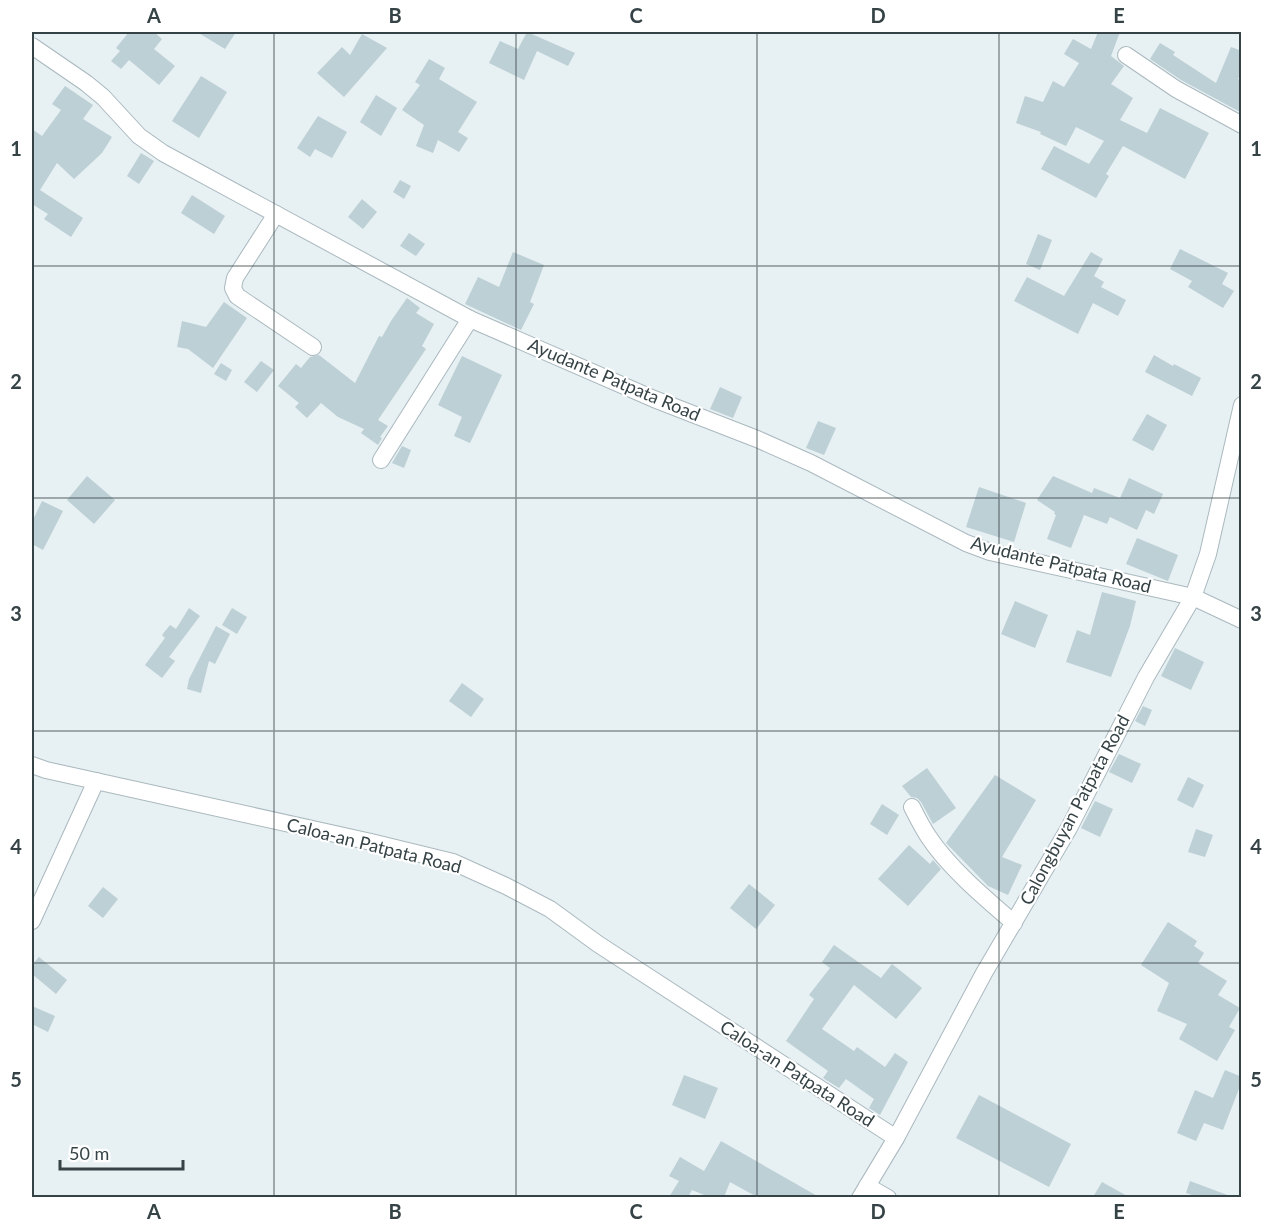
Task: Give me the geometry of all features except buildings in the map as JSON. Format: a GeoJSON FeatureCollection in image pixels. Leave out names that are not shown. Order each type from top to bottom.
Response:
{"type":"FeatureCollection","features":[{"type":"Feature","properties":{"kind":"street","name":"Ayudante Patpata Road"},"geometry":{"type":"LineString","coordinates":[[32,46],[86,83],[139,136],[163,153],[470,319],[654,399],[757,439],[811,463],[966,543],[990,552],[1193,597],[1242,620]]}},
{"type":"Feature","properties":{"kind":"street"},"geometry":{"type":"LineString","coordinates":[[1126,55],[1184,94],[1242,125]]}},
{"type":"Feature","properties":{"kind":"street"},"geometry":{"type":"LineString","coordinates":[[276,214],[235,278],[233,288],[237,296],[313,347]]}},
{"type":"Feature","properties":{"kind":"street"},"geometry":{"type":"LineString","coordinates":[[381,460],[470,319]]}},
{"type":"Feature","properties":{"kind":"street","name":"Calongbuyan Patpata Road"},"geometry":{"type":"LineString","coordinates":[[864,1192],[896,1138],[984,973],[1069,828],[1146,677],[1193,597],[1208,554],[1242,405]]}},
{"type":"Feature","properties":{"kind":"street","name":"Caloa-an Patpata Road"},"geometry":{"type":"LineString","coordinates":[[32,765],[453,862],[550,909],[598,944],[896,1138]]}},
{"type":"Feature","properties":{"kind":"street"},"geometry":{"type":"LineString","coordinates":[[32,921],[96,781]]}},
{"type":"Feature","properties":{"kind":"street"},"geometry":{"type":"LineString","coordinates":[[912,807],[928,836],[943,856],[1014,924]]}},
{"type":"Feature","properties":{"kind":"street"},"geometry":{"type":"LineString","coordinates":[[864,1192],[888,1197]]}}]}
